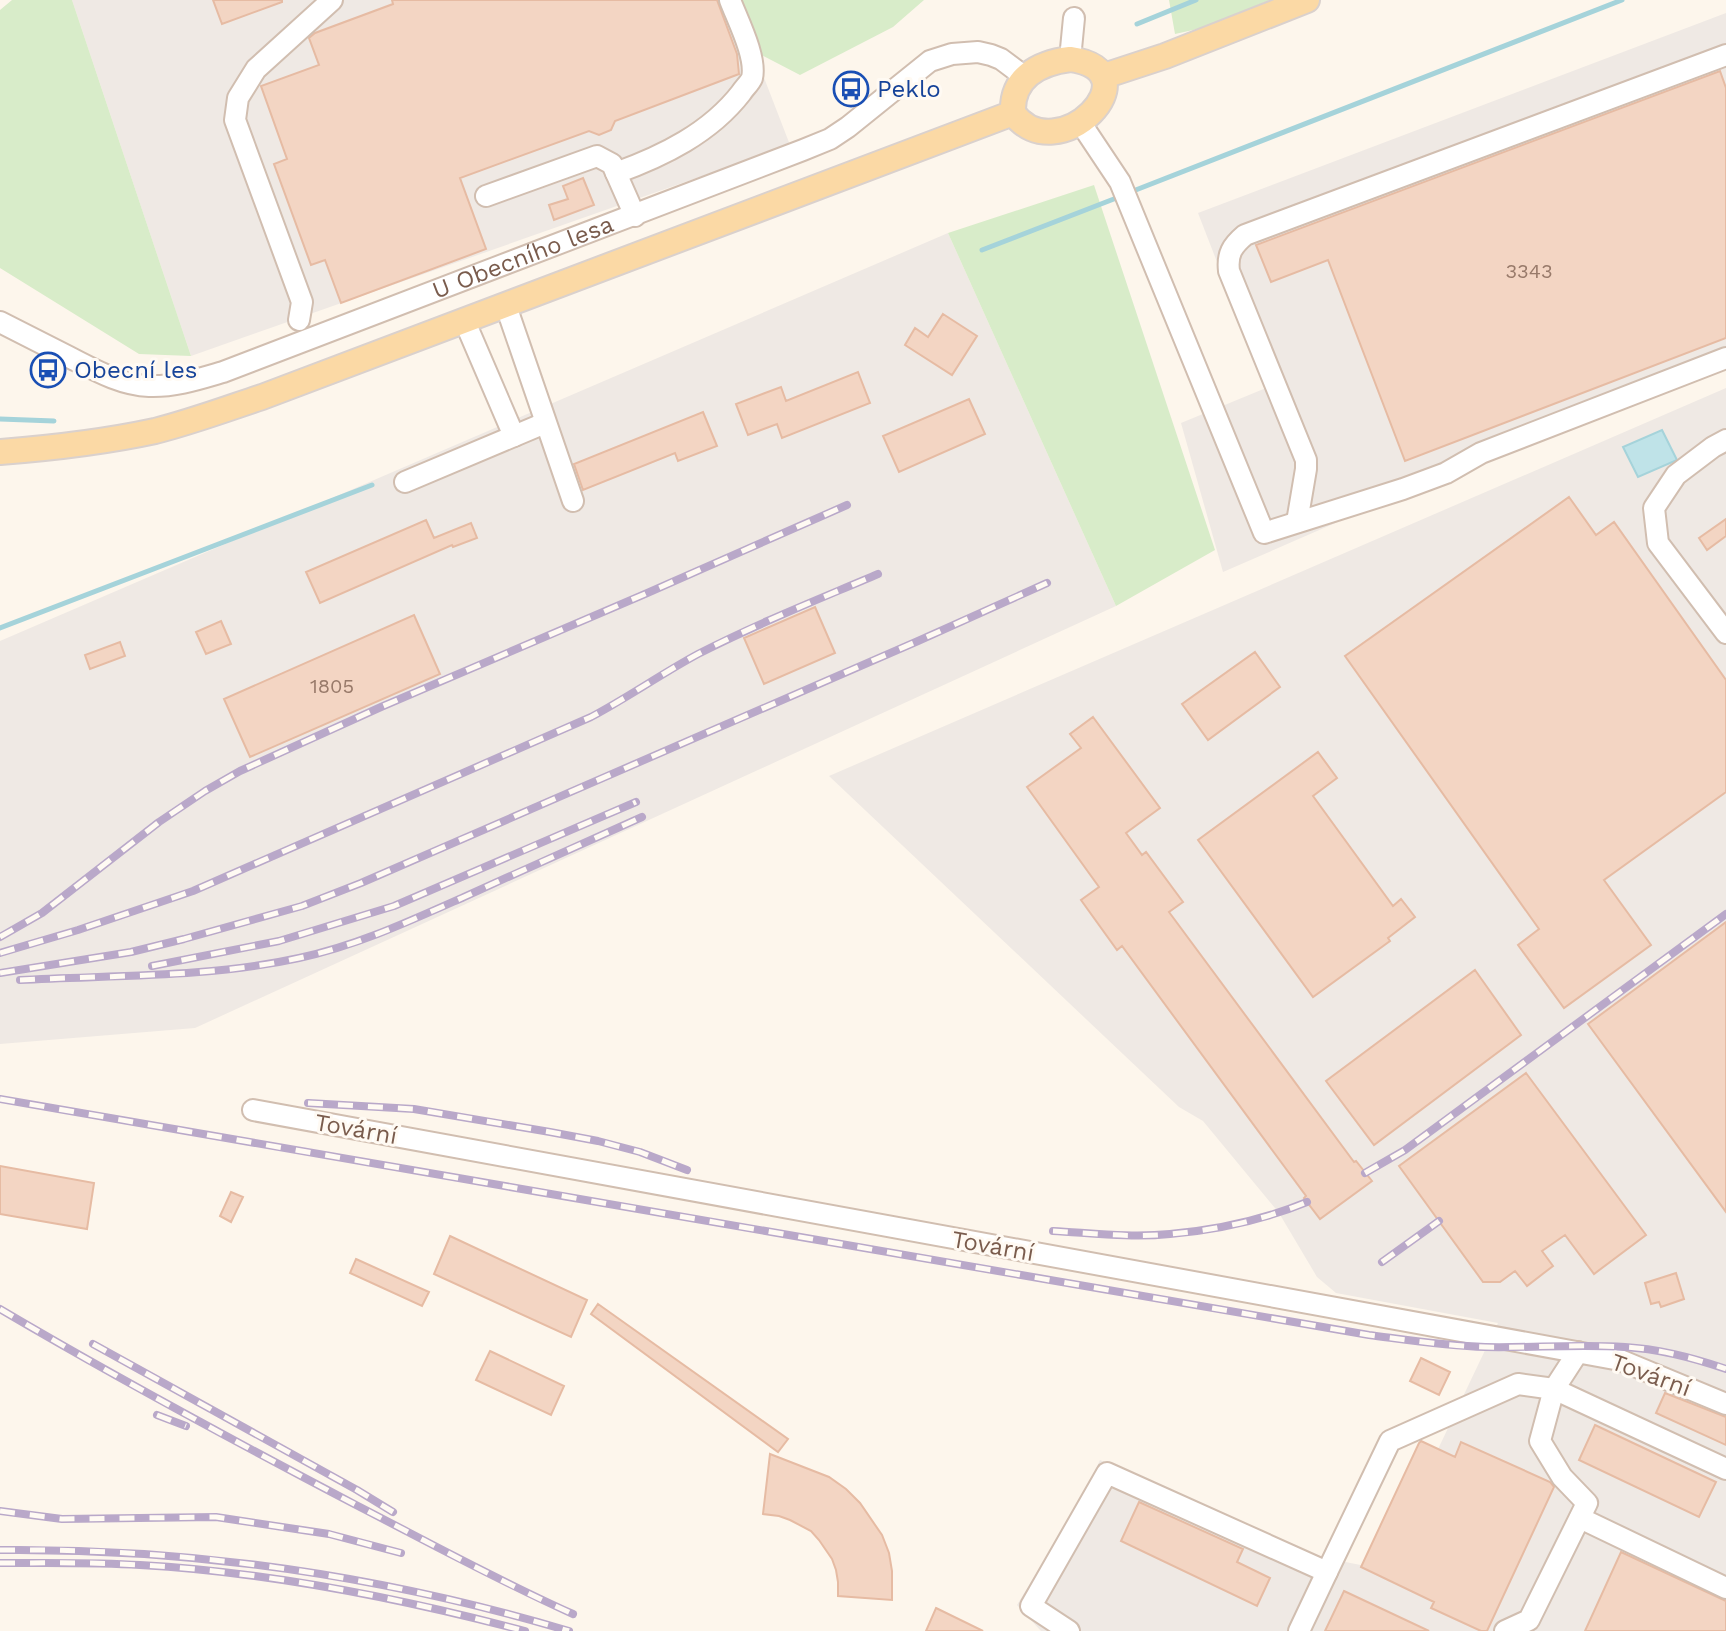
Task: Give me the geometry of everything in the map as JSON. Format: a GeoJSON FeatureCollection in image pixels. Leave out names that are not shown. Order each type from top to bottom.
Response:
{"type":"FeatureCollection","features":[{"type":"Feature","properties":{"kind":"main road"},"geometry":{"type":"LineString","coordinates":[[1104,76],[1165,56],[1307,0]]}},
{"type":"Feature","properties":{"kind":"main road"},"geometry":{"type":"LineString","coordinates":[[1070,59],[1090,64],[1104,76],[1104,95],[1080,122],[1056,131],[1035,129],[1026,127],[1013,113],[1012,101],[1016,90],[1025,77],[1037,68],[1070,59]]}},
{"type":"Feature","properties":{"kind":"main road","name":"U Obecního lesa"},"geometry":{"type":"LineString","coordinates":[[0,452],[43,449],[153,431],[188,422],[289,388],[1013,113]]}},
{"type":"Feature","properties":{"kind":"street"},"geometry":{"type":"LineString","coordinates":[[299,320],[302,302],[235,120],[238,98],[256,69],[332,0]]}},
{"type":"Feature","properties":{"kind":"street"},"geometry":{"type":"LineString","coordinates":[[616,173],[686,142],[731,105],[752,79],[752,61],[730,0]]}},
{"type":"Feature","properties":{"kind":"street"},"geometry":{"type":"LineString","coordinates":[[1070,59],[1074,18]]}},
{"type":"Feature","properties":{"kind":"street","name":"U Obecního lesa"},"geometry":{"type":"LineString","coordinates":[[0,322],[103,374],[147,387],[173,385],[223,372],[830,139],[930,61],[941,57],[978,52],[991,55],[1025,77]]}},
{"type":"Feature","properties":{"kind":"street"},"geometry":{"type":"LineString","coordinates":[[1297,522],[1306,460],[1229,271],[1228,259],[1235,243],[1245,235],[1726,55]]}},
{"type":"Feature","properties":{"kind":"street"},"geometry":{"type":"LineString","coordinates":[[1080,122],[1120,182],[1264,533],[1446,473],[1481,453],[1726,358]]}},
{"type":"Feature","properties":{"kind":"street"},"geometry":{"type":"LineString","coordinates":[[486,196],[597,156],[612,164],[635,216]]}},
{"type":"Feature","properties":{"kind":"street"},"geometry":{"type":"LineString","coordinates":[[506,306],[573,501]]}},
{"type":"Feature","properties":{"kind":"street"},"geometry":{"type":"LineString","coordinates":[[465,322],[514,436]]}},
{"type":"Feature","properties":{"kind":"street"},"geometry":{"type":"LineString","coordinates":[[405,482],[545,423]]}},
{"type":"Feature","properties":{"kind":"street"},"geometry":{"type":"LineString","coordinates":[[1726,440],[1676,475],[1654,508],[1658,543],[1726,633]]}},
{"type":"Feature","properties":{"kind":"street","name":"Tovární"},"geometry":{"type":"LineString","coordinates":[[253,1110],[1620,1360],[1726,1404]]}},
{"type":"Feature","properties":{"kind":"street"},"geometry":{"type":"LineString","coordinates":[[1505,1631],[1529,1620],[1587,1503],[1562,1477],[1540,1441],[1554,1389],[1578,1352]]}},
{"type":"Feature","properties":{"kind":"street"},"geometry":{"type":"LineString","coordinates":[[1299,1631],[1390,1441],[1518,1384],[1554,1389],[1726,1469]]}},
{"type":"Feature","properties":{"kind":"street"},"geometry":{"type":"LineString","coordinates":[[1069,1631],[1031,1606],[1107,1473],[1327,1572]]}},
{"type":"Feature","properties":{"kind":"street"},"geometry":{"type":"LineString","coordinates":[[1580,1518],[1726,1588]]}},
{"type":"Feature","properties":{"kind":"shaded area"},"geometry":{"type":"Polygon","coordinates":[[[72,0],[734,0],[790,145],[191,356],[72,0]]]}},
{"type":"Feature","properties":{"kind":"shaded area"},"geometry":{"type":"Polygon","coordinates":[[[1726,13],[1726,369],[1494,458],[1453,481],[1415,496],[1379,504],[1223,572],[1181,423],[1266,388],[1198,213],[1726,13]]]}},
{"type":"Feature","properties":{"kind":"shaded area"},"geometry":{"type":"Polygon","coordinates":[[[948,233],[1116,606],[195,1028],[0,1044],[0,641],[948,233]]]}},
{"type":"Feature","properties":{"kind":"shaded area"},"geometry":{"type":"Polygon","coordinates":[[[1726,388],[1726,1631],[1041,1631],[1017,1605],[1086,1491],[1100,1460],[1315,1556],[1381,1569],[1498,1323],[1336,1293],[1317,1277],[1279,1213],[1203,1121],[1179,1107],[829,776],[1726,388]]]}},
{"type":"Feature","properties":{"kind":"green space"},"geometry":{"type":"Polygon","coordinates":[[[12,0],[72,0],[191,356],[139,354],[0,268],[0,10],[12,0]]]}},
{"type":"Feature","properties":{"kind":"green space"},"geometry":{"type":"Polygon","coordinates":[[[734,0],[924,0],[893,27],[800,75],[754,51],[734,0]]]}},
{"type":"Feature","properties":{"kind":"green space"},"geometry":{"type":"Polygon","coordinates":[[[1169,0],[1270,0],[1202,28],[1175,34],[1169,0]]]}},
{"type":"Feature","properties":{"kind":"green space"},"geometry":{"type":"Polygon","coordinates":[[[1094,185],[1215,550],[1116,606],[948,233],[1094,185]]]}},
{"type":"Feature","properties":{"kind":"water"},"geometry":{"type":"Polygon","coordinates":[[[1662,430],[1677,460],[1638,477],[1623,447],[1662,430]]]}},
{"type":"Feature","properties":{"kind":"building"},"geometry":{"type":"Polygon","coordinates":[[[213,0],[282,0],[282,2],[222,24],[213,0]]]}},
{"type":"Feature","properties":{"kind":"building"},"geometry":{"type":"Polygon","coordinates":[[[392,0],[717,0],[737,54],[739,74],[615,121],[611,130],[599,135],[589,131],[460,178],[486,249],[341,303],[325,260],[311,265],[274,164],[287,159],[261,86],[319,65],[309,38],[315,33],[393,4],[392,0]]]}},
{"type":"Feature","properties":{"kind":"building"},"geometry":{"type":"Polygon","coordinates":[[[1720,71],[1726,88],[1726,338],[1405,461],[1328,260],[1271,282],[1256,245],[1720,71]]]}},
{"type":"Feature","properties":{"kind":"building"},"geometry":{"type":"Polygon","coordinates":[[[583,178],[594,205],[554,220],[549,205],[568,199],[563,186],[583,178]]]}},
{"type":"Feature","properties":{"kind":"building"},"geometry":{"type":"Polygon","coordinates":[[[943,314],[977,336],[952,375],[905,345],[915,328],[928,337],[943,314]]]}},
{"type":"Feature","properties":{"kind":"building"},"geometry":{"type":"Polygon","coordinates":[[[858,372],[870,403],[782,438],[777,424],[748,435],[736,404],[781,387],[786,401],[858,372]]]}},
{"type":"Feature","properties":{"kind":"building"},"geometry":{"type":"Polygon","coordinates":[[[969,399],[985,434],[899,472],[883,436],[969,399]]]}},
{"type":"Feature","properties":{"kind":"building"},"geometry":{"type":"Polygon","coordinates":[[[703,412],[717,446],[678,461],[675,453],[583,490],[574,464],[703,412]]]}},
{"type":"Feature","properties":{"kind":"building"},"geometry":{"type":"Polygon","coordinates":[[[1569,497],[1596,535],[1614,522],[1726,680],[1726,792],[1604,880],[1651,945],[1564,1008],[1518,945],[1539,929],[1345,656],[1569,497]]]}},
{"type":"Feature","properties":{"kind":"building"},"geometry":{"type":"Polygon","coordinates":[[[1726,519],[1726,536],[1707,550],[1699,538],[1726,519]]]}},
{"type":"Feature","properties":{"kind":"building"},"geometry":{"type":"Polygon","coordinates":[[[426,520],[434,538],[471,523],[477,538],[452,545],[320,603],[306,572],[426,520]]]}},
{"type":"Feature","properties":{"kind":"building"},"geometry":{"type":"Polygon","coordinates":[[[815,607],[835,653],[764,684],[744,638],[815,607]]]}},
{"type":"Feature","properties":{"kind":"building"},"geometry":{"type":"Polygon","coordinates":[[[414,615],[440,674],[250,757],[224,699],[414,615]]]}},
{"type":"Feature","properties":{"kind":"building"},"geometry":{"type":"Polygon","coordinates":[[[221,621],[231,644],[206,654],[196,632],[221,621]]]}},
{"type":"Feature","properties":{"kind":"building"},"geometry":{"type":"Polygon","coordinates":[[[120,642],[125,656],[90,669],[85,655],[120,642]]]}},
{"type":"Feature","properties":{"kind":"building"},"geometry":{"type":"Polygon","coordinates":[[[1255,652],[1280,687],[1208,740],[1182,704],[1255,652]]]}},
{"type":"Feature","properties":{"kind":"building"},"geometry":{"type":"Polygon","coordinates":[[[1093,717],[1160,808],[1126,833],[1142,855],[1146,852],[1183,902],[1169,912],[1354,1162],[1372,1181],[1320,1219],[1122,946],[1117,950],[1081,900],[1099,887],[1027,787],[1081,748],[1070,734],[1093,717]]]}},
{"type":"Feature","properties":{"kind":"building"},"geometry":{"type":"Polygon","coordinates":[[[1318,752],[1337,778],[1313,796],[1393,906],[1401,899],[1415,917],[1388,938],[1390,941],[1313,997],[1198,840],[1318,752]]]}},
{"type":"Feature","properties":{"kind":"building"},"geometry":{"type":"Polygon","coordinates":[[[1726,922],[1726,1212],[1588,1024],[1726,922]]]}},
{"type":"Feature","properties":{"kind":"building"},"geometry":{"type":"Polygon","coordinates":[[[1475,970],[1521,1035],[1374,1145],[1326,1081],[1475,970]]]}},
{"type":"Feature","properties":{"kind":"building"},"geometry":{"type":"Polygon","coordinates":[[[1526,1073],[1646,1235],[1594,1274],[1565,1235],[1542,1251],[1553,1266],[1527,1286],[1515,1271],[1500,1282],[1483,1282],[1399,1166],[1526,1073]]]}},
{"type":"Feature","properties":{"kind":"building"},"geometry":{"type":"Polygon","coordinates":[[[0,1166],[94,1183],[87,1229],[0,1214],[0,1166]]]}},
{"type":"Feature","properties":{"kind":"building"},"geometry":{"type":"Polygon","coordinates":[[[231,1192],[243,1197],[231,1222],[220,1216],[231,1192]]]}},
{"type":"Feature","properties":{"kind":"building"},"geometry":{"type":"Polygon","coordinates":[[[450,1236],[587,1300],[571,1337],[434,1274],[450,1236]]]}},
{"type":"Feature","properties":{"kind":"building"},"geometry":{"type":"Polygon","coordinates":[[[356,1259],[429,1292],[422,1306],[350,1273],[356,1259]]]}},
{"type":"Feature","properties":{"kind":"building"},"geometry":{"type":"Polygon","coordinates":[[[1676,1273],[1684,1299],[1661,1307],[1659,1302],[1651,1304],[1645,1283],[1676,1273]]]}},
{"type":"Feature","properties":{"kind":"building"},"geometry":{"type":"Polygon","coordinates":[[[598,1304],[788,1439],[778,1452],[591,1314],[598,1304]]]}},
{"type":"Feature","properties":{"kind":"building"},"geometry":{"type":"Polygon","coordinates":[[[490,1351],[564,1386],[551,1415],[476,1380],[490,1351]]]}},
{"type":"Feature","properties":{"kind":"building"},"geometry":{"type":"Polygon","coordinates":[[[1421,1358],[1450,1372],[1439,1395],[1410,1381],[1421,1358]]]}},
{"type":"Feature","properties":{"kind":"building"},"geometry":{"type":"Polygon","coordinates":[[[1665,1393],[1726,1417],[1726,1445],[1656,1413],[1665,1393]]]}},
{"type":"Feature","properties":{"kind":"building"},"geometry":{"type":"Polygon","coordinates":[[[1595,1425],[1716,1482],[1699,1517],[1579,1460],[1595,1425]]]}},
{"type":"Feature","properties":{"kind":"building"},"geometry":{"type":"Polygon","coordinates":[[[1421,1441],[1455,1457],[1461,1442],[1550,1482],[1554,1487],[1487,1631],[1431,1608],[1434,1602],[1361,1567],[1421,1441]]]}},
{"type":"Feature","properties":{"kind":"building"},"geometry":{"type":"Polygon","coordinates":[[[770,1454],[829,1477],[860,1503],[882,1535],[889,1553],[892,1600],[838,1596],[832,1559],[811,1531],[779,1516],[763,1514],[770,1454]]]}},
{"type":"Feature","properties":{"kind":"building"},"geometry":{"type":"Polygon","coordinates":[[[1139,1502],[1243,1549],[1237,1562],[1270,1578],[1257,1606],[1121,1541],[1139,1502]]]}},
{"type":"Feature","properties":{"kind":"building"},"geometry":{"type":"Polygon","coordinates":[[[1621,1552],[1726,1601],[1726,1631],[1585,1631],[1621,1552]]]}},
{"type":"Feature","properties":{"kind":"building"},"geometry":{"type":"Polygon","coordinates":[[[1344,1591],[1429,1631],[1325,1631],[1344,1591]]]}},
{"type":"Feature","properties":{"kind":"building"},"geometry":{"type":"Polygon","coordinates":[[[936,1608],[983,1631],[926,1631],[936,1608]]]}},
{"type":"Feature","properties":{"kind":"waterway"},"geometry":{"type":"LineString","coordinates":[[1137,24],[1196,0]]}},
{"type":"Feature","properties":{"kind":"waterway"},"geometry":{"type":"LineString","coordinates":[[1128,193],[1622,0]]}},
{"type":"Feature","properties":{"kind":"waterway"},"geometry":{"type":"LineString","coordinates":[[982,250],[1119,197]]}},
{"type":"Feature","properties":{"kind":"waterway"},"geometry":{"type":"LineString","coordinates":[[0,419],[54,421]]}},
{"type":"Feature","properties":{"kind":"waterway"},"geometry":{"type":"LineString","coordinates":[[0,628],[372,485]]}},
{"type":"Feature","properties":{"kind":"railway"},"geometry":{"type":"LineString","coordinates":[[0,937],[42,913],[159,822],[240,771],[847,505]]}},
{"type":"Feature","properties":{"kind":"railway"},"geometry":{"type":"LineString","coordinates":[[0,953],[193,891],[591,717],[720,643],[878,574]]}},
{"type":"Feature","properties":{"kind":"railway"},"geometry":{"type":"LineString","coordinates":[[0,973],[131,952],[302,906],[1047,583]]}},
{"type":"Feature","properties":{"kind":"railway"},"geometry":{"type":"LineString","coordinates":[[152,966],[279,941],[394,906],[636,802]]}},
{"type":"Feature","properties":{"kind":"railway"},"geometry":{"type":"LineString","coordinates":[[20,980],[230,969],[320,953],[403,924],[642,817]]}},
{"type":"Feature","properties":{"kind":"railway"},"geometry":{"type":"LineString","coordinates":[[1365,1173],[1405,1150],[1726,914]]}},
{"type":"Feature","properties":{"kind":"railway"},"geometry":{"type":"LineString","coordinates":[[0,1099],[1369,1335],[1470,1346],[1638,1348],[1726,1369]]}},
{"type":"Feature","properties":{"kind":"railway"},"geometry":{"type":"LineString","coordinates":[[308,1103],[414,1109],[550,1132],[640,1152],[687,1170]]}},
{"type":"Feature","properties":{"kind":"railway"},"geometry":{"type":"LineString","coordinates":[[1053,1231],[1141,1236],[1188,1232],[1257,1219],[1307,1202]]}},
{"type":"Feature","properties":{"kind":"railway"},"geometry":{"type":"LineString","coordinates":[[1382,1262],[1439,1221]]}},
{"type":"Feature","properties":{"kind":"railway"},"geometry":{"type":"LineString","coordinates":[[0,1309],[266,1458],[573,1614]]}},
{"type":"Feature","properties":{"kind":"railway"},"geometry":{"type":"LineString","coordinates":[[93,1344],[393,1512]]}},
{"type":"Feature","properties":{"kind":"railway"},"geometry":{"type":"LineString","coordinates":[[157,1415],[186,1426]]}},
{"type":"Feature","properties":{"kind":"railway"},"geometry":{"type":"LineString","coordinates":[[0,1511],[62,1519],[216,1517],[329,1534],[401,1553]]}},
{"type":"Feature","properties":{"kind":"railway"},"geometry":{"type":"LineString","coordinates":[[0,1550],[144,1554],[288,1569],[429,1595],[569,1631]]}},
{"type":"Feature","properties":{"kind":"railway"},"geometry":{"type":"LineString","coordinates":[[0,1563],[123,1564],[286,1580],[382,1597],[525,1631]]}},
{"type":"Feature","properties":{"kind":"place","name":"Peklo"},"geometry":{"type":"Point","coordinates":[851,89]}},
{"type":"Feature","properties":{"kind":"place","name":"Obecní les"},"geometry":{"type":"Point","coordinates":[48,370]}}]}
